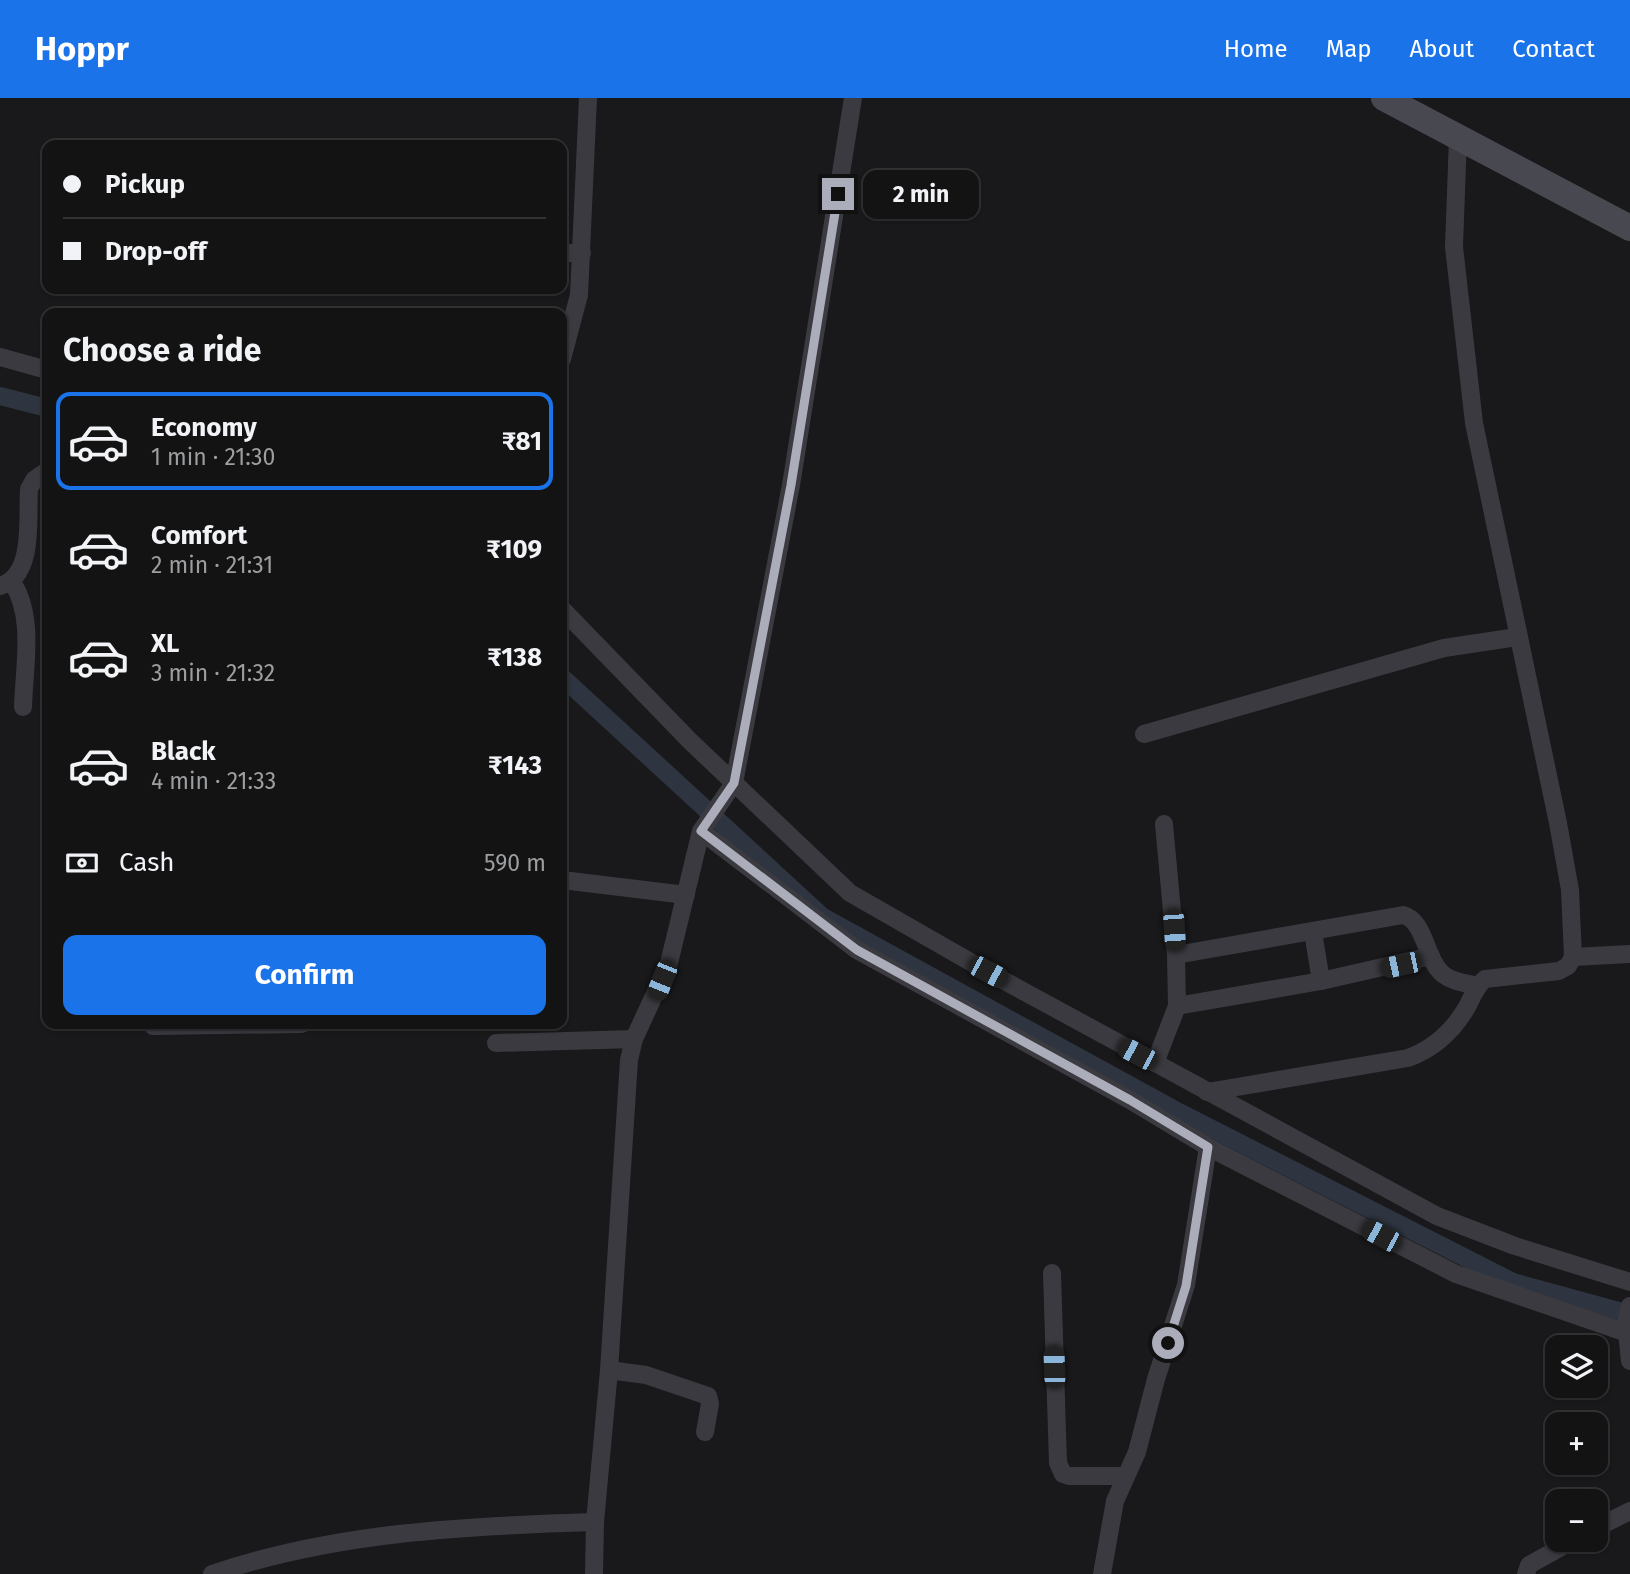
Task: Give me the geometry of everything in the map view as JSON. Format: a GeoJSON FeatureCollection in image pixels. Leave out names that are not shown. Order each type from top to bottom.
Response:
{"type":"FeatureCollection","features":[{"type":"Feature","properties":{"kind":"street"},"geometry":{"type":"LineString","coordinates":[[567,340],[579,295],[588,98]]}},
{"type":"Feature","properties":{"kind":"street"},"geometry":{"type":"LineString","coordinates":[[594,1574],[595,1522],[610,1370],[622,1135],[629,1060],[634,1039],[669,963],[704,825],[730,788],[791,485],[853,98]]}},
{"type":"Feature","properties":{"kind":"street"},"geometry":{"type":"LineString","coordinates":[[1384,98],[1630,228]]}},
{"type":"Feature","properties":{"kind":"street"},"geometry":{"type":"LineString","coordinates":[[1207,1092],[1408,1058],[1427,1051],[1461,1016],[1477,986],[1495,977],[1559,971],[1568,966],[1573,957],[1570,890],[1474,423],[1454,247],[1458,137]]}},
{"type":"Feature","properties":{"kind":"street"},"geometry":{"type":"LineString","coordinates":[[567,253],[582,253]]}},
{"type":"Feature","properties":{"kind":"street"},"geometry":{"type":"LineString","coordinates":[[0,357],[42,369]]}},
{"type":"Feature","properties":{"kind":"street"},"geometry":{"type":"LineString","coordinates":[[23,707],[25,613],[20,593],[6,584],[24,560],[29,489],[34,480],[42,474]]}},
{"type":"Feature","properties":{"kind":"street"},"geometry":{"type":"LineString","coordinates":[[567,614],[730,788],[850,893],[1207,1092],[1437,1216],[1514,1246],[1630,1282]]}},
{"type":"Feature","properties":{"kind":"street"},"geometry":{"type":"LineString","coordinates":[[1144,734],[1444,648],[1517,637]]}},
{"type":"Feature","properties":{"kind":"street"},"geometry":{"type":"LineString","coordinates":[[1155,1063],[1177,1006],[1176,955],[1164,824]]}},
{"type":"Feature","properties":{"kind":"street"},"geometry":{"type":"LineString","coordinates":[[704,825],[857,950],[1130,1100],[1208,1147],[1456,1274],[1628,1324],[1630,1361]]}},
{"type":"Feature","properties":{"kind":"street"},"geometry":{"type":"LineString","coordinates":[[567,881],[686,895]]}},
{"type":"Feature","properties":{"kind":"street"},"geometry":{"type":"LineString","coordinates":[[1176,955],[1403,915],[1413,919],[1431,956],[1444,975],[1477,986]]}},
{"type":"Feature","properties":{"kind":"street"},"geometry":{"type":"LineString","coordinates":[[1312,932],[1321,981]]}},
{"type":"Feature","properties":{"kind":"street"},"geometry":{"type":"LineString","coordinates":[[1573,957],[1630,954]]}},
{"type":"Feature","properties":{"kind":"street"},"geometry":{"type":"LineString","coordinates":[[1177,1006],[1321,981],[1431,956]]}},
{"type":"Feature","properties":{"kind":"street"},"geometry":{"type":"LineString","coordinates":[[496,1043],[634,1039]]}},
{"type":"Feature","properties":{"kind":"street"},"geometry":{"type":"LineString","coordinates":[[1102,1574],[1115,1501],[1137,1452],[1156,1379],[1186,1286],[1208,1147]]}},
{"type":"Feature","properties":{"kind":"street"},"geometry":{"type":"LineString","coordinates":[[1052,1273],[1058,1463],[1063,1474],[1069,1476],[1125,1476]]}},
{"type":"Feature","properties":{"kind":"street"},"geometry":{"type":"LineString","coordinates":[[610,1370],[646,1376],[708,1396],[710,1404],[705,1432]]}},
{"type":"Feature","properties":{"kind":"street"},"geometry":{"type":"LineString","coordinates":[[1608,1522],[1630,1511]]}},
{"type":"Feature","properties":{"kind":"street"},"geometry":{"type":"LineString","coordinates":[[212,1574],[423,1530],[595,1522]]}},
{"type":"Feature","properties":{"kind":"street"},"geometry":{"type":"LineString","coordinates":[[1526,1574],[1529,1565],[1552,1552]]}},
{"type":"Feature","properties":{"kind":"waterway"},"geometry":{"type":"LineString","coordinates":[[0,396],[42,407]]}},
{"type":"Feature","properties":{"kind":"waterway"},"geometry":{"type":"LineString","coordinates":[[567,682],[823,917],[1175,1110],[1513,1282],[1630,1314]]}},
{"type":"Feature","properties":{"kind":"route"},"geometry":{"type":"LineString","coordinates":[[838,194],[791,485],[734,783],[701,831],[822,926],[857,950],[1130,1100],[1208,1147],[1186,1286],[1168,1343]]}}]}
